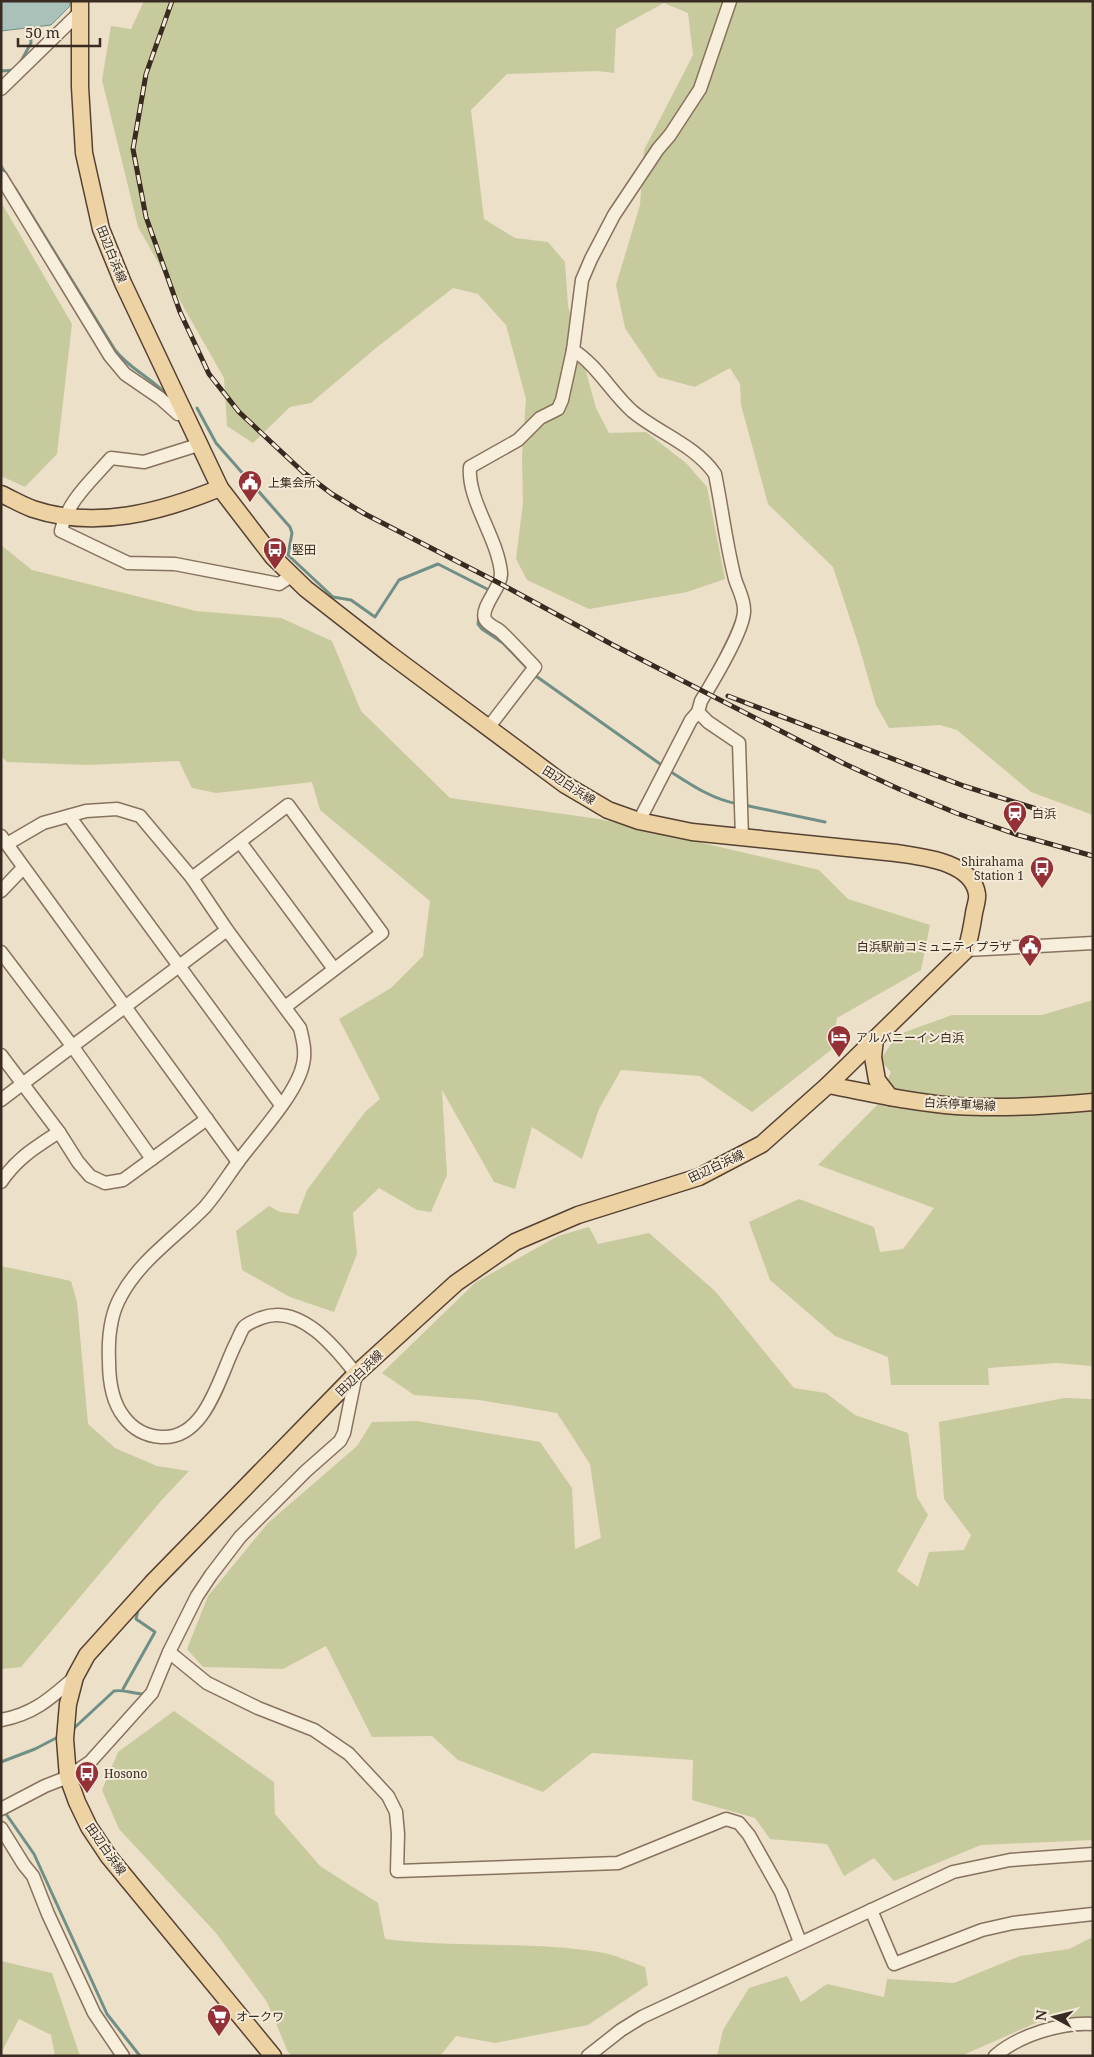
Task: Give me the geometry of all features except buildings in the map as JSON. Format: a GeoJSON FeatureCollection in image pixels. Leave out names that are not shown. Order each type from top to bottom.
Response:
{"type":"FeatureCollection","features":[{"type":"Feature","properties":{"kind":"main road","name":"田辺白浜線"},"geometry":{"type":"LineString","coordinates":[[80,7],[80,87],[84,153],[101,229],[124,283],[220,488],[273,557],[291,576],[344,619],[488,728],[564,784],[608,810],[639,821],[692,832],[896,853],[947,863],[960,870],[970,879],[977,894],[966,950],[828,1085],[762,1144],[699,1177],[578,1215],[515,1242],[456,1283],[356,1374],[152,1583],[92,1648],[75,1677],[68,1704],[65,1739],[68,1776],[77,1802],[89,1828],[109,1857],[273,2056]]}},
{"type":"Feature","properties":{"kind":"main road"},"geometry":{"type":"LineString","coordinates":[[1,494],[32,509],[64,516],[103,519],[147,513],[220,488]]}},
{"type":"Feature","properties":{"kind":"main road"},"geometry":{"type":"LineString","coordinates":[[875,1039],[873,1057],[877,1080],[890,1097]]}},
{"type":"Feature","properties":{"kind":"main road","name":"白浜停車場線"},"geometry":{"type":"LineString","coordinates":[[828,1085],[890,1097],[956,1106],[1093,1102]]}},
{"type":"Feature","properties":{"kind":"street"},"geometry":{"type":"LineString","coordinates":[[488,728],[535,667],[484,617],[488,603],[501,575],[496,547],[471,484],[470,467],[518,440],[540,418],[558,409],[562,400],[573,350],[582,280],[590,258],[614,214],[700,89],[730,1]]}},
{"type":"Feature","properties":{"kind":"street"},"geometry":{"type":"LineString","coordinates":[[1,88],[80,7]]}},
{"type":"Feature","properties":{"kind":"street"},"geometry":{"type":"LineString","coordinates":[[1,176],[110,356],[125,374],[160,398],[178,414],[186,413]]}},
{"type":"Feature","properties":{"kind":"street"},"geometry":{"type":"LineString","coordinates":[[573,350],[583,356],[632,411],[708,464],[714,474],[735,581],[743,601],[744,612],[740,626],[701,701],[698,712],[691,720],[639,821]]}},
{"type":"Feature","properties":{"kind":"street"},"geometry":{"type":"LineString","coordinates":[[201,444],[144,462],[111,458],[70,506],[64,516],[61,531],[128,563],[175,564],[279,584],[291,576]]}},
{"type":"Feature","properties":{"kind":"street"},"geometry":{"type":"LineString","coordinates":[[698,712],[708,722],[739,743],[742,838]]}},
{"type":"Feature","properties":{"kind":"street"},"geometry":{"type":"LineString","coordinates":[[192,878],[288,805],[382,933],[285,1007]]}},
{"type":"Feature","properties":{"kind":"street"},"geometry":{"type":"LineString","coordinates":[[5,1807],[68,1776],[90,1762],[144,1704],[152,1693],[169,1652],[197,1596],[211,1575],[240,1537],[306,1471],[340,1441],[344,1433],[356,1374],[344,1358],[312,1327],[295,1318],[280,1314],[267,1316],[244,1328],[208,1407],[198,1422],[181,1434],[168,1437],[153,1436],[139,1431],[124,1417],[114,1398],[109,1373],[108,1343],[119,1298],[132,1277],[206,1206],[281,1105],[300,1073],[303,1064],[304,1047],[300,1028],[227,930],[192,878],[140,816],[117,809],[86,811],[43,823],[4,840],[238,1162]]}},
{"type":"Feature","properties":{"kind":"street"},"geometry":{"type":"LineString","coordinates":[[70,816],[281,1105]]}},
{"type":"Feature","properties":{"kind":"street"},"geometry":{"type":"LineString","coordinates":[[240,842],[334,969]]}},
{"type":"Feature","properties":{"kind":"street"},"geometry":{"type":"LineString","coordinates":[[1,892],[23,868]]}},
{"type":"Feature","properties":{"kind":"street"},"geometry":{"type":"LineString","coordinates":[[1,1100],[126,1008],[227,930]]}},
{"type":"Feature","properties":{"kind":"street"},"geometry":{"type":"LineString","coordinates":[[966,950],[1093,943]]}},
{"type":"Feature","properties":{"kind":"street"},"geometry":{"type":"LineString","coordinates":[[1,952],[73,1047],[152,1159]]}},
{"type":"Feature","properties":{"kind":"street"},"geometry":{"type":"LineString","coordinates":[[1,1054],[90,1176],[105,1183],[123,1180],[207,1119]]}},
{"type":"Feature","properties":{"kind":"street"},"geometry":{"type":"LineString","coordinates":[[1,1182],[12,1166],[27,1153],[59,1132]]}},
{"type":"Feature","properties":{"kind":"street"},"geometry":{"type":"LineString","coordinates":[[169,1652],[207,1683],[258,1708],[314,1730],[349,1754],[388,1796],[396,1812],[398,1834],[397,1871],[618,1864],[726,1819],[740,1823],[749,1835],[781,1892],[800,1942]]}},
{"type":"Feature","properties":{"kind":"street"},"geometry":{"type":"LineString","coordinates":[[1,1720],[14,1718],[46,1703],[75,1677]]}},
{"type":"Feature","properties":{"kind":"street"},"geometry":{"type":"LineString","coordinates":[[1,1828],[33,1876],[48,1914],[94,2013],[123,2056]]}},
{"type":"Feature","properties":{"kind":"street"},"geometry":{"type":"LineString","coordinates":[[588,2056],[642,2017],[953,1872],[1010,1860],[1093,1854]]}},
{"type":"Feature","properties":{"kind":"street"},"geometry":{"type":"LineString","coordinates":[[871,1910],[894,1964],[982,1930],[1013,1923],[1093,1914]]}},
{"type":"Feature","properties":{"kind":"street"},"geometry":{"type":"LineString","coordinates":[[995,2056],[1006,2047],[1018,2041],[1052,2028],[1065,2024],[1093,2024]]}},
{"type":"Feature","properties":{"kind":"green space"},"geometry":{"type":"Polygon","coordinates":[[[144,1],[1093,1],[1093,815],[1031,792],[957,730],[940,725],[889,728],[876,705],[833,567],[768,504],[741,405],[740,384],[730,368],[695,387],[658,377],[625,328],[616,285],[640,205],[644,150],[693,55],[688,13],[664,3],[616,29],[614,73],[597,71],[507,74],[471,110],[484,219],[515,238],[548,242],[565,262],[568,306],[596,408],[609,433],[646,432],[686,463],[707,487],[725,579],[687,592],[589,609],[527,580],[516,559],[523,503],[522,456],[526,399],[506,325],[478,294],[453,288],[376,348],[311,403],[290,407],[253,443],[227,426],[224,378],[138,227],[102,80],[111,26],[131,29],[144,1]]]}},
{"type":"Feature","properties":{"kind":"green space"},"geometry":{"type":"Polygon","coordinates":[[[1,202],[72,324],[57,454],[25,487],[1,476],[1,202]]]}},
{"type":"Feature","properties":{"kind":"green space"},"geometry":{"type":"Polygon","coordinates":[[[1,545],[32,570],[196,611],[281,618],[332,641],[361,711],[450,798],[599,819],[819,870],[848,899],[930,925],[921,970],[837,1018],[831,1050],[752,1112],[700,1076],[621,1070],[599,1109],[582,1159],[532,1127],[515,1189],[494,1182],[442,1090],[447,1175],[431,1212],[417,1210],[379,1188],[353,1213],[357,1254],[334,1312],[290,1297],[242,1270],[236,1231],[269,1206],[280,1212],[298,1214],[307,1190],[365,1112],[380,1099],[339,1019],[391,988],[423,956],[430,901],[320,810],[312,782],[216,793],[192,788],[179,761],[88,765],[7,762],[1,756],[1,545]]]}},
{"type":"Feature","properties":{"kind":"green space"},"geometry":{"type":"Polygon","coordinates":[[[1093,1000],[1093,1366],[1056,1363],[988,1368],[989,1385],[891,1385],[888,1357],[835,1336],[770,1280],[749,1222],[799,1199],[874,1227],[880,1252],[903,1249],[934,1208],[818,1165],[877,1105],[891,1072],[880,1060],[897,1035],[952,1015],[1042,1015],[1093,1000]]]}},
{"type":"Feature","properties":{"kind":"green space"},"geometry":{"type":"Polygon","coordinates":[[[589,1227],[598,1244],[649,1233],[715,1291],[794,1388],[826,1393],[855,1415],[908,1433],[917,1497],[928,1515],[897,1571],[918,1587],[929,1552],[964,1550],[971,1535],[944,1499],[939,1422],[1064,1398],[1093,1399],[1093,1840],[981,1845],[894,1881],[874,1858],[844,1876],[827,1844],[770,1839],[755,1818],[692,1800],[693,1760],[592,1753],[543,1792],[458,1760],[432,1736],[372,1737],[326,1646],[283,1669],[203,1667],[187,1649],[208,1596],[268,1523],[357,1446],[372,1422],[417,1421],[540,1442],[572,1488],[575,1549],[601,1538],[590,1464],[557,1413],[479,1400],[414,1395],[382,1373],[476,1282],[558,1236],[589,1227]]]}},
{"type":"Feature","properties":{"kind":"green space"},"geometry":{"type":"Polygon","coordinates":[[[1,1266],[71,1281],[77,1302],[88,1424],[115,1448],[157,1466],[189,1471],[160,1502],[21,1667],[1,1669],[1,1266]]]}},
{"type":"Feature","properties":{"kind":"green space"},"geometry":{"type":"Polygon","coordinates":[[[174,1711],[274,1782],[275,1814],[320,1866],[378,1903],[385,1939],[412,1942],[545,1947],[604,1953],[645,1967],[648,1985],[588,2025],[495,2043],[456,2036],[440,2056],[292,2056],[288,2052],[267,2002],[216,1933],[119,1829],[102,1790],[118,1752],[174,1711]]]}},
{"type":"Feature","properties":{"kind":"green space"},"geometry":{"type":"Polygon","coordinates":[[[1093,1937],[1093,2020],[1047,2018],[961,2056],[717,2056],[723,2030],[749,1988],[787,1976],[801,2002],[827,1984],[884,1997],[887,1979],[954,1983],[1020,1956],[1069,1949],[1093,1937]]]}},
{"type":"Feature","properties":{"kind":"green space"},"geometry":{"type":"Polygon","coordinates":[[[1,1961],[52,1973],[80,2056],[55,2056],[51,2035],[19,2019],[1,2053],[1,1961]]]}},
{"type":"Feature","properties":{"kind":"water"},"geometry":{"type":"Polygon","coordinates":[[[1,1],[70,1],[70,6],[51,25],[1,31],[1,1]]]}},
{"type":"Feature","properties":{"kind":"waterway"},"geometry":{"type":"LineString","coordinates":[[20,63],[31,43],[30,27]]}},
{"type":"Feature","properties":{"kind":"waterway"},"geometry":{"type":"LineString","coordinates":[[1,71],[15,70]]}},
{"type":"Feature","properties":{"kind":"waterway"},"geometry":{"type":"LineString","coordinates":[[1,166],[7,176]]}},
{"type":"Feature","properties":{"kind":"waterway"},"geometry":{"type":"LineString","coordinates":[[15,188],[115,350],[128,364],[157,385],[169,398]]}},
{"type":"Feature","properties":{"kind":"waterway"},"geometry":{"type":"LineString","coordinates":[[197,408],[216,443],[290,527],[292,533],[288,555],[333,597],[351,600],[375,617],[399,580],[438,564],[489,590],[489,592]]}},
{"type":"Feature","properties":{"kind":"waterway"},"geometry":{"type":"LineString","coordinates":[[479,616],[478,624],[482,629],[503,643],[529,670]]}},
{"type":"Feature","properties":{"kind":"waterway"},"geometry":{"type":"LineString","coordinates":[[533,674],[663,766]]}},
{"type":"Feature","properties":{"kind":"waterway"},"geometry":{"type":"LineString","coordinates":[[668,770],[710,795],[738,804]]}},
{"type":"Feature","properties":{"kind":"waterway"},"geometry":{"type":"LineString","coordinates":[[744,805],[825,822]]}},
{"type":"Feature","properties":{"kind":"waterway"},"geometry":{"type":"LineString","coordinates":[[123,1689],[155,1632],[136,1619],[138,1610]]}},
{"type":"Feature","properties":{"kind":"waterway"},"geometry":{"type":"LineString","coordinates":[[72,1730],[114,1691],[144,1694]]}},
{"type":"Feature","properties":{"kind":"waterway"},"geometry":{"type":"LineString","coordinates":[[1,1762],[35,1749],[60,1736]]}},
{"type":"Feature","properties":{"kind":"waterway"},"geometry":{"type":"LineString","coordinates":[[4,1811],[34,1854],[107,2014],[140,2056]]}},
{"type":"Feature","properties":{"kind":"railway"},"geometry":{"type":"LineString","coordinates":[[172,1],[146,74],[133,149],[146,217],[180,312],[209,374],[239,412],[303,472],[332,494],[365,514],[499,583],[613,645],[845,764],[956,813],[1015,834],[1093,856]]}},
{"type":"Feature","properties":{"kind":"railway"},"geometry":{"type":"LineString","coordinates":[[728,696],[964,786],[1046,812]]}},
{"type":"Feature","properties":{"kind":"place","name":"上集会所"},"geometry":{"type":"Point","coordinates":[250,503]}},
{"type":"Feature","properties":{"kind":"place","name":"堅田"},"geometry":{"type":"Point","coordinates":[275,570]}},
{"type":"Feature","properties":{"kind":"place","name":"白浜"},"geometry":{"type":"Point","coordinates":[1015,834]}},
{"type":"Feature","properties":{"kind":"place","name":"Shirahama Station 1"},"geometry":{"type":"Point","coordinates":[1042,889]}},
{"type":"Feature","properties":{"kind":"place","name":"白浜駅前コミュニティプラザ"},"geometry":{"type":"Point","coordinates":[1030,967]}},
{"type":"Feature","properties":{"kind":"place","name":"アルバニーイン白浜"},"geometry":{"type":"Point","coordinates":[839,1058]}},
{"type":"Feature","properties":{"kind":"place","name":"Hosono"},"geometry":{"type":"Point","coordinates":[87,1794]}},
{"type":"Feature","properties":{"kind":"place","name":"オークワ"},"geometry":{"type":"Point","coordinates":[219,2037]}}]}
